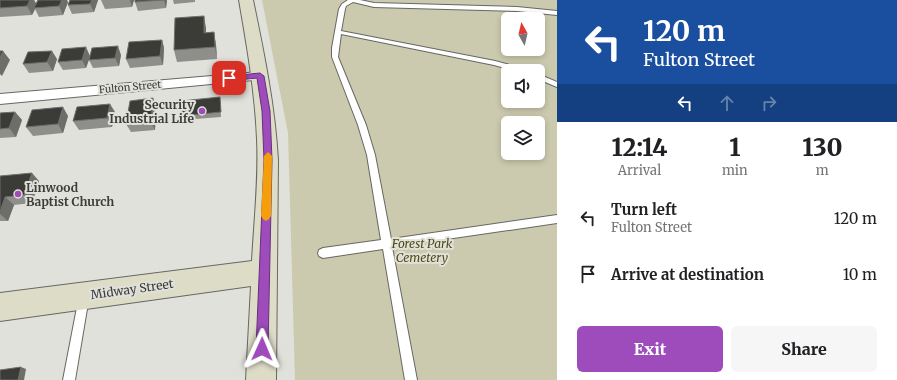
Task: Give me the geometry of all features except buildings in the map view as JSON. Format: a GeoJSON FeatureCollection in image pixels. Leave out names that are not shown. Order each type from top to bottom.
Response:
{"type":"FeatureCollection","features":[{"type":"Feature","properties":{"kind":"main road"},"geometry":{"type":"LineString","coordinates":[[246,0],[266,111],[268,154],[261,380]]}},
{"type":"Feature","properties":{"kind":"main road","name":"Midway Street"},"geometry":{"type":"LineString","coordinates":[[0,307],[264,272]]}},
{"type":"Feature","properties":{"kind":"street","name":"Fulton Street"},"geometry":{"type":"LineString","coordinates":[[0,98],[260,76]]}},
{"type":"Feature","properties":{"kind":"lane"},"geometry":{"type":"LineString","coordinates":[[411,380],[368,144],[335,57],[335,48],[342,9],[344,5],[352,0],[374,5],[517,9],[557,13]]}},
{"type":"Feature","properties":{"kind":"lane"},"geometry":{"type":"LineString","coordinates":[[338,32],[501,65]]}},
{"type":"Feature","properties":{"kind":"lane"},"geometry":{"type":"LineString","coordinates":[[545,79],[557,85]]}},
{"type":"Feature","properties":{"kind":"lane"},"geometry":{"type":"LineString","coordinates":[[323,252],[557,219]]}},
{"type":"Feature","properties":{"kind":"lane"},"geometry":{"type":"LineString","coordinates":[[69,380],[84,296]]}},
{"type":"Feature","properties":{"kind":"green space","name":"Forest Park Cemetery"},"geometry":{"type":"Polygon","coordinates":[[[262,0],[557,0],[557,380],[295,380],[288,133],[262,0]]]}},
{"type":"Feature","properties":{"kind":"slow traffic"},"geometry":{"type":"LineString","coordinates":[[266,216],[268,156]]}},
{"type":"Feature","properties":{"kind":"place","name":"Security Industrial Life"},"geometry":{"type":"Point","coordinates":[202,111]}},
{"type":"Feature","properties":{"kind":"place","name":"Linwood Baptist Church"},"geometry":{"type":"Point","coordinates":[18,194]}},
{"type":"Feature","properties":{"kind":"route"},"geometry":{"type":"LineString","coordinates":[[229,78],[260,76],[266,111],[268,160],[262,349]]}}]}
